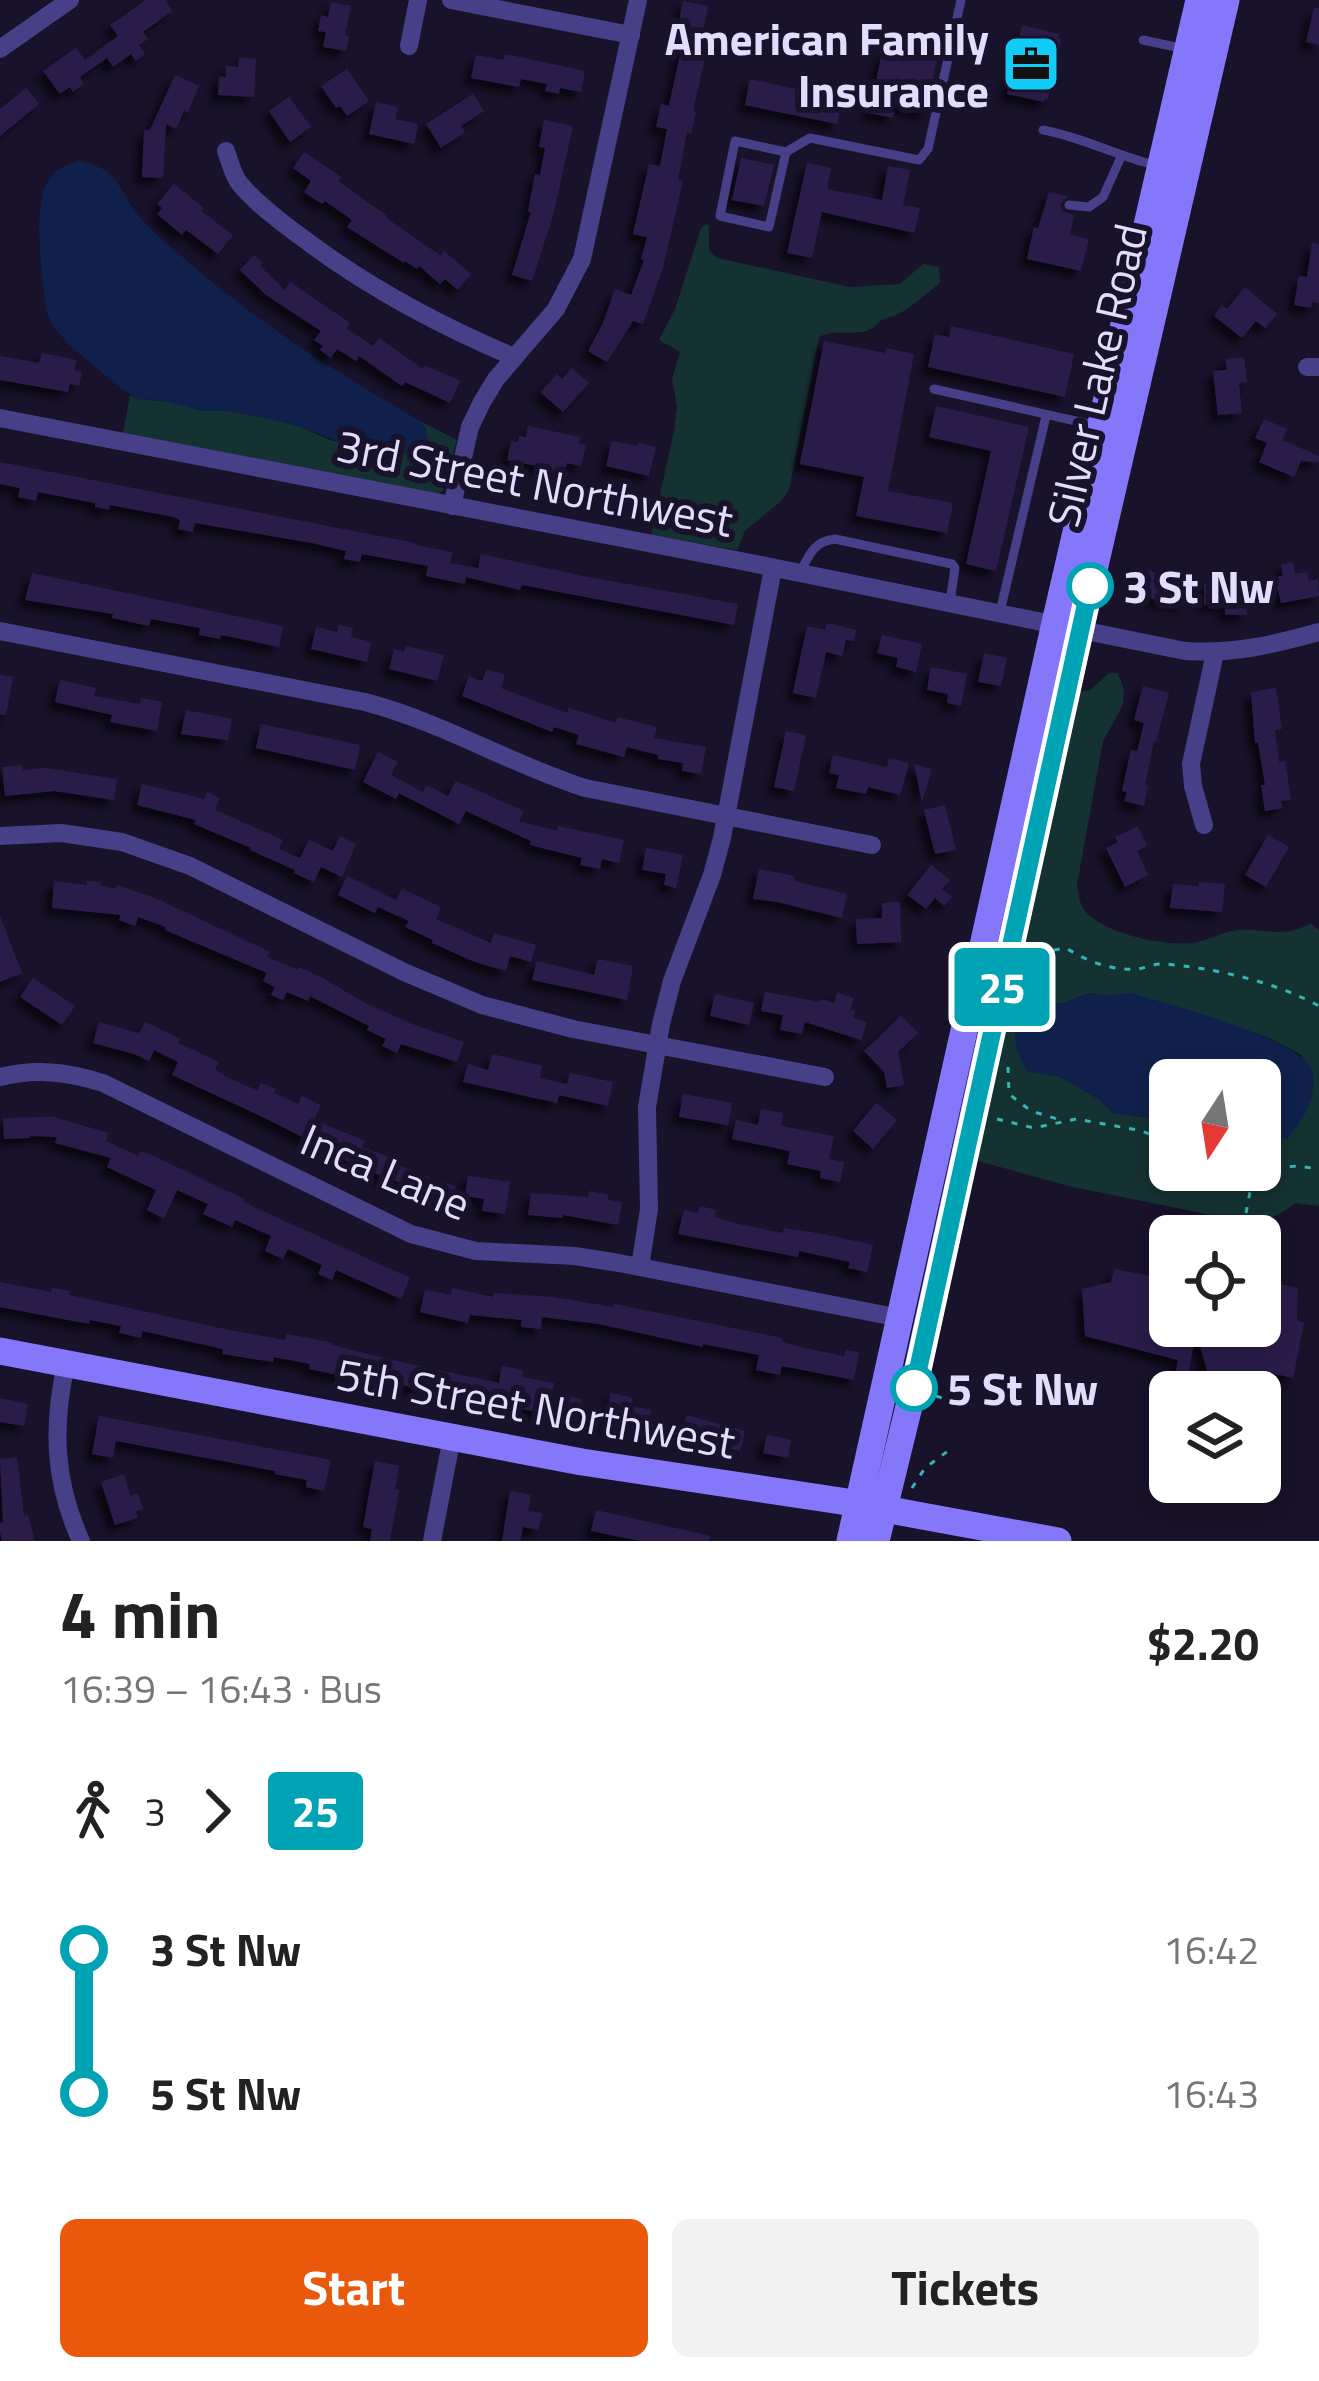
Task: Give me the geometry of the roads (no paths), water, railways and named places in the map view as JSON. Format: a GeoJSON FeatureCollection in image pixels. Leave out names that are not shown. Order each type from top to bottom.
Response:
{"type":"FeatureCollection","features":[{"type":"Feature","properties":{"kind":"main road"},"geometry":{"type":"LineString","coordinates":[[850,1541],[871,1508],[900,1318],[1068,627],[1100,427],[1161,166],[1200,53],[1199,0]]}},
{"type":"Feature","properties":{"kind":"main road","name":"Silver Lake Road"},"geometry":{"type":"LineString","coordinates":[[876,1541],[871,1508],[891,1487],[975,1114],[1068,627],[1200,53],[1226,0]]}},
{"type":"Feature","properties":{"kind":"main road","name":"5th Street Northwest"},"geometry":{"type":"LineString","coordinates":[[0,1351],[582,1462],[1058,1541]]}},
{"type":"Feature","properties":{"kind":"street"},"geometry":{"type":"LineString","coordinates":[[0,49],[70,0]]}},
{"type":"Feature","properties":{"kind":"street"},"geometry":{"type":"LineString","coordinates":[[409,46],[418,0]]}},
{"type":"Feature","properties":{"kind":"street"},"geometry":{"type":"LineString","coordinates":[[451,0],[631,35]]}},
{"type":"Feature","properties":{"kind":"street"},"geometry":{"type":"LineString","coordinates":[[452,506],[470,428],[482,402],[556,309],[582,260],[638,0]]}},
{"type":"Feature","properties":{"kind":"street"},"geometry":{"type":"LineString","coordinates":[[226,151],[237,182],[341,267],[445,327],[514,357]]}},
{"type":"Feature","properties":{"kind":"street","name":"3rd Street Northwest"},"geometry":{"type":"LineString","coordinates":[[0,418],[1185,651],[1251,650],[1319,632]]}},
{"type":"Feature","properties":{"kind":"street"},"geometry":{"type":"LineString","coordinates":[[640,1267],[649,1209],[647,1107],[657,1045],[672,982],[712,875],[773,568]]}},
{"type":"Feature","properties":{"kind":"street"},"geometry":{"type":"LineString","coordinates":[[0,631],[365,702],[408,713],[585,788],[872,845]]}},
{"type":"Feature","properties":{"kind":"street"},"geometry":{"type":"LineString","coordinates":[[1204,825],[1192,786],[1191,764],[1215,653]]}},
{"type":"Feature","properties":{"kind":"street"},"geometry":{"type":"LineString","coordinates":[[0,836],[38,832],[94,836],[153,851],[482,1005],[530,1019],[825,1077]]}},
{"type":"Feature","properties":{"kind":"street","name":"Inca Lane"},"geometry":{"type":"LineString","coordinates":[[0,1077],[60,1072],[103,1084],[391,1225],[443,1244],[476,1251],[575,1256],[900,1318]]}},
{"type":"Feature","properties":{"kind":"street"},"geometry":{"type":"LineString","coordinates":[[66,1364],[56,1455],[68,1512],[81,1541]]}},
{"type":"Feature","properties":{"kind":"street"},"geometry":{"type":"LineString","coordinates":[[432,1541],[452,1438]]}},
{"type":"Feature","properties":{"kind":"lane"},"geometry":{"type":"LineString","coordinates":[[786,152],[769,227],[720,216],[735,141],[786,152],[811,139],[920,160],[928,149],[961,0]]}},
{"type":"Feature","properties":{"kind":"lane"},"geometry":{"type":"LineString","coordinates":[[1143,40],[1200,53]]}},
{"type":"Feature","properties":{"kind":"lane"},"geometry":{"type":"LineString","coordinates":[[1043,130],[1161,166]]}},
{"type":"Feature","properties":{"kind":"lane"},"geometry":{"type":"LineString","coordinates":[[1069,205],[1089,207],[1102,197],[1121,157]]}},
{"type":"Feature","properties":{"kind":"lane"},"geometry":{"type":"LineString","coordinates":[[934,389],[1100,427]]}},
{"type":"Feature","properties":{"kind":"lane"},"geometry":{"type":"LineString","coordinates":[[1000,612],[1046,416]]}},
{"type":"Feature","properties":{"kind":"lane"},"geometry":{"type":"LineString","coordinates":[[800,573],[814,547],[835,539],[952,564],[956,568],[950,602]]}},
{"type":"Feature","properties":{"kind":"water"},"geometry":{"type":"Polygon","coordinates":[[[79,161],[110,174],[147,225],[236,301],[326,364],[422,422],[428,439],[424,452],[374,455],[267,418],[138,399],[68,344],[46,311],[39,219],[53,174],[79,161]]]}},
{"type":"Feature","properties":{"kind":"water"},"geometry":{"type":"Polygon","coordinates":[[[1090,993],[1130,993],[1259,1035],[1284,1046],[1312,1070],[1311,1099],[1287,1139],[1281,1138],[1281,1059],[1149,1059],[1149,1118],[1113,1113],[1061,1077],[1027,1071],[1018,1052],[1017,1030],[1034,1006],[1063,1003],[1090,993]]]}},
{"type":"Feature","properties":{"kind":"place","name":"American Family Insurance"},"geometry":{"type":"Point","coordinates":[1031,64]}},
{"type":"Feature","properties":{"kind":"place","name":"3 St Nw"},"geometry":{"type":"Point","coordinates":[1090,586]}},
{"type":"Feature","properties":{"kind":"place","name":"5 St Nw"},"geometry":{"type":"Point","coordinates":[914,1388]}}]}
